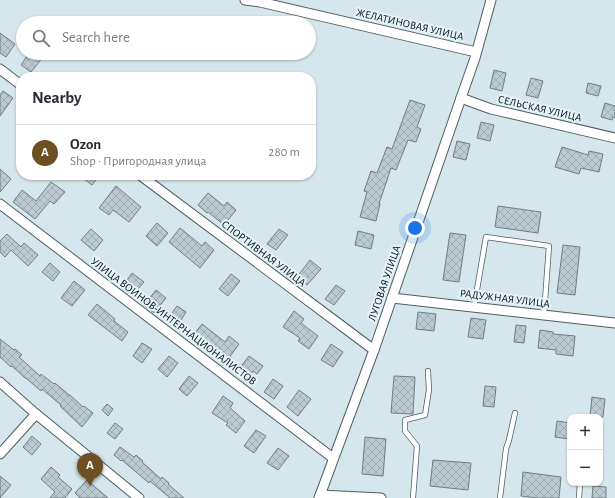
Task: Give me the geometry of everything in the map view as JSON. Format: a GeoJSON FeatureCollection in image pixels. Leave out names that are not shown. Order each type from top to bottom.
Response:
{"type":"FeatureCollection","features":[{"type":"Feature","properties":{"kind":"street","name":"ЖЕЛАТИНОВАЯ УЛИЦА"},"geometry":{"type":"LineString","coordinates":[[244,0],[263,1],[476,52]]}},
{"type":"Feature","properties":{"kind":"street","name":"ЛУГОВАЯ УЛИЦА"},"geometry":{"type":"LineString","coordinates":[[319,496],[374,350],[475,58],[491,0]]}},
{"type":"Feature","properties":{"kind":"street"},"geometry":{"type":"LineString","coordinates":[[0,69],[16,81]]}},
{"type":"Feature","properties":{"kind":"street","name":"СЕЛЬСКАЯ УЛИЦА"},"geometry":{"type":"LineString","coordinates":[[461,98],[491,109],[615,138]]}},
{"type":"Feature","properties":{"kind":"street","name":"СПОРТИВНАЯ УЛИЦА"},"geometry":{"type":"LineString","coordinates":[[147,180],[374,350]]}},
{"type":"Feature","properties":{"kind":"street","name":"УЛИЦА ВОИНОВ-ИНТЕРНАЦИОНАЛИСТОВ"},"geometry":{"type":"LineString","coordinates":[[0,204],[333,458]]}},
{"type":"Feature","properties":{"kind":"street","name":"РАДУЖНАЯ УЛИЦА"},"geometry":{"type":"LineString","coordinates":[[392,298],[615,323]]}},
{"type":"Feature","properties":{"kind":"street"},"geometry":{"type":"LineString","coordinates":[[0,382],[36,414],[139,498]]}},
{"type":"Feature","properties":{"kind":"street"},"geometry":{"type":"LineString","coordinates":[[0,454],[36,414]]}},
{"type":"Feature","properties":{"kind":"street"},"geometry":{"type":"LineString","coordinates":[[319,496],[381,498]]}},
{"type":"Feature","properties":{"kind":"lane"},"geometry":{"type":"LineString","coordinates":[[474,307],[486,237],[549,246],[544,315]]}},
{"type":"Feature","properties":{"kind":"lane"},"geometry":{"type":"LineString","coordinates":[[413,498],[417,446],[405,431],[405,420],[425,415],[429,390],[428,370]]}},
{"type":"Feature","properties":{"kind":"lane"},"geometry":{"type":"LineString","coordinates":[[500,498],[506,449],[515,413]]}},
{"type":"Feature","properties":{"kind":"lane"},"geometry":{"type":"LineString","coordinates":[[579,498],[580,486]]}},
{"type":"Feature","properties":{"kind":"building"},"geometry":{"type":"Polygon","coordinates":[[[0,33],[15,44],[6,57],[0,53],[0,33]]]}},
{"type":"Feature","properties":{"kind":"building"},"geometry":{"type":"Polygon","coordinates":[[[24,60],[41,60],[31,72],[21,65],[24,60]]]}},
{"type":"Feature","properties":{"kind":"building"},"geometry":{"type":"Polygon","coordinates":[[[494,70],[506,73],[502,91],[490,88],[494,70]]]}},
{"type":"Feature","properties":{"kind":"building"},"geometry":{"type":"Polygon","coordinates":[[[531,78],[543,81],[538,98],[526,95],[531,78]]]}},
{"type":"Feature","properties":{"kind":"building"},"geometry":{"type":"Polygon","coordinates":[[[588,83],[601,86],[598,96],[586,93],[588,83]]]}},
{"type":"Feature","properties":{"kind":"building"},"geometry":{"type":"Polygon","coordinates":[[[3,91],[13,98],[0,116],[0,95],[3,91]]]}},
{"type":"Feature","properties":{"kind":"building"},"geometry":{"type":"Polygon","coordinates":[[[410,100],[425,105],[417,127],[421,129],[416,142],[408,140],[396,170],[391,168],[379,204],[376,221],[360,217],[367,192],[364,191],[371,171],[377,173],[387,147],[392,149],[410,100]]]}},
{"type":"Feature","properties":{"kind":"building"},"geometry":{"type":"Polygon","coordinates":[[[605,103],[615,106],[615,118],[613,117],[612,120],[601,117],[605,103]]]}},
{"type":"Feature","properties":{"kind":"building"},"geometry":{"type":"Polygon","coordinates":[[[481,122],[494,125],[490,141],[477,138],[481,122]]]}},
{"type":"Feature","properties":{"kind":"building"},"geometry":{"type":"Polygon","coordinates":[[[457,141],[470,144],[466,160],[453,157],[457,141]]]}},
{"type":"Feature","properties":{"kind":"building"},"geometry":{"type":"Polygon","coordinates":[[[562,147],[588,155],[589,151],[603,154],[599,172],[581,168],[579,174],[555,167],[562,147]]]}},
{"type":"Feature","properties":{"kind":"building"},"geometry":{"type":"Polygon","coordinates":[[[0,169],[11,179],[0,192],[0,169]]]}},
{"type":"Feature","properties":{"kind":"building"},"geometry":{"type":"Polygon","coordinates":[[[86,180],[96,180],[92,185],[86,180]]]}},
{"type":"Feature","properties":{"kind":"building"},"geometry":{"type":"Polygon","coordinates":[[[51,182],[65,192],[54,204],[50,201],[35,219],[13,202],[22,190],[36,201],[51,182]]]}},
{"type":"Feature","properties":{"kind":"building"},"geometry":{"type":"Polygon","coordinates":[[[116,186],[141,207],[129,222],[113,210],[109,215],[99,208],[116,186]]]}},
{"type":"Feature","properties":{"kind":"building"},"geometry":{"type":"Polygon","coordinates":[[[208,193],[224,206],[227,202],[236,210],[224,225],[198,205],[208,193]]]}},
{"type":"Feature","properties":{"kind":"building"},"geometry":{"type":"Polygon","coordinates":[[[498,206],[541,212],[538,233],[495,227],[498,206]]]}},
{"type":"Feature","properties":{"kind":"building"},"geometry":{"type":"Polygon","coordinates":[[[157,223],[168,233],[157,246],[146,236],[157,223]]]}},
{"type":"Feature","properties":{"kind":"building"},"geometry":{"type":"Polygon","coordinates":[[[180,228],[202,246],[205,242],[214,250],[200,268],[169,242],[180,228]]]}},
{"type":"Feature","properties":{"kind":"building"},"geometry":{"type":"Polygon","coordinates":[[[91,229],[103,240],[94,251],[81,240],[91,229]]]}},
{"type":"Feature","properties":{"kind":"building"},"geometry":{"type":"Polygon","coordinates":[[[279,229],[288,235],[276,250],[267,244],[279,229]]]}},
{"type":"Feature","properties":{"kind":"building"},"geometry":{"type":"Polygon","coordinates":[[[358,231],[374,235],[371,249],[355,245],[358,231]]]}},
{"type":"Feature","properties":{"kind":"building"},"geometry":{"type":"Polygon","coordinates":[[[450,233],[466,235],[459,282],[443,280],[450,233]]]}},
{"type":"Feature","properties":{"kind":"building"},"geometry":{"type":"Polygon","coordinates":[[[7,234],[21,247],[24,243],[38,255],[28,266],[11,250],[5,257],[0,252],[0,241],[7,234]]]}},
{"type":"Feature","properties":{"kind":"building"},"geometry":{"type":"Polygon","coordinates":[[[563,245],[580,247],[575,295],[557,293],[563,245]]]}},
{"type":"Feature","properties":{"kind":"building"},"geometry":{"type":"Polygon","coordinates":[[[310,260],[321,269],[307,285],[297,277],[310,260]]]}},
{"type":"Feature","properties":{"kind":"building"},"geometry":{"type":"Polygon","coordinates":[[[50,263],[60,272],[53,281],[42,272],[50,263]]]}},
{"type":"Feature","properties":{"kind":"building"},"geometry":{"type":"Polygon","coordinates":[[[132,273],[144,282],[133,295],[122,287],[132,273]]]}},
{"type":"Feature","properties":{"kind":"building"},"geometry":{"type":"Polygon","coordinates":[[[231,274],[240,281],[228,296],[219,289],[231,274]]]}},
{"type":"Feature","properties":{"kind":"building"},"geometry":{"type":"Polygon","coordinates":[[[74,281],[85,290],[72,306],[61,298],[74,281]]]}},
{"type":"Feature","properties":{"kind":"building"},"geometry":{"type":"Polygon","coordinates":[[[336,285],[345,291],[334,305],[325,299],[336,285]]]}},
{"type":"Feature","properties":{"kind":"building"},"geometry":{"type":"Polygon","coordinates":[[[156,290],[166,298],[154,313],[144,305],[156,290]]]}},
{"type":"Feature","properties":{"kind":"building"},"geometry":{"type":"Polygon","coordinates":[[[97,304],[115,319],[114,321],[128,332],[122,341],[88,315],[97,304]]]}},
{"type":"Feature","properties":{"kind":"building"},"geometry":{"type":"Polygon","coordinates":[[[177,306],[186,312],[176,328],[166,321],[177,306]]]}},
{"type":"Feature","properties":{"kind":"building"},"geometry":{"type":"Polygon","coordinates":[[[294,311],[304,319],[301,323],[318,336],[309,349],[298,341],[300,338],[283,327],[294,311]]]}},
{"type":"Feature","properties":{"kind":"building"},"geometry":{"type":"Polygon","coordinates":[[[418,312],[436,314],[434,331],[416,329],[418,312]]]}},
{"type":"Feature","properties":{"kind":"building"},"geometry":{"type":"Polygon","coordinates":[[[471,318],[486,320],[483,339],[468,337],[471,318]]]}},
{"type":"Feature","properties":{"kind":"building"},"geometry":{"type":"Polygon","coordinates":[[[202,324],[225,342],[229,336],[239,344],[226,362],[192,337],[202,324]]]}},
{"type":"Feature","properties":{"kind":"building"},"geometry":{"type":"Polygon","coordinates":[[[516,325],[526,326],[524,343],[514,342],[516,325]]]}},
{"type":"Feature","properties":{"kind":"building"},"geometry":{"type":"Polygon","coordinates":[[[540,330],[553,332],[553,334],[575,336],[573,356],[556,354],[556,350],[538,348],[540,330]]]}},
{"type":"Feature","properties":{"kind":"building"},"geometry":{"type":"Polygon","coordinates":[[[0,339],[22,355],[19,357],[40,376],[41,374],[54,384],[55,383],[83,407],[84,406],[93,413],[82,427],[60,406],[61,405],[42,389],[41,391],[0,357],[0,339]]]}},
{"type":"Feature","properties":{"kind":"building"},"geometry":{"type":"Polygon","coordinates":[[[142,343],[152,349],[142,363],[133,356],[142,343]]]}},
{"type":"Feature","properties":{"kind":"building"},"geometry":{"type":"Polygon","coordinates":[[[331,344],[343,352],[333,367],[321,360],[331,344]]]}},
{"type":"Feature","properties":{"kind":"building"},"geometry":{"type":"Polygon","coordinates":[[[169,356],[178,363],[167,377],[158,369],[169,356]]]}},
{"type":"Feature","properties":{"kind":"building"},"geometry":{"type":"Polygon","coordinates":[[[249,356],[263,366],[257,374],[253,371],[249,377],[239,369],[249,356]]]}},
{"type":"Feature","properties":{"kind":"building"},"geometry":{"type":"Polygon","coordinates":[[[189,376],[198,383],[187,396],[179,389],[189,376]]]}},
{"type":"Feature","properties":{"kind":"building"},"geometry":{"type":"Polygon","coordinates":[[[394,376],[415,377],[413,414],[391,413],[394,376]]]}},
{"type":"Feature","properties":{"kind":"building"},"geometry":{"type":"Polygon","coordinates":[[[273,379],[283,386],[274,399],[264,392],[273,379]]]}},
{"type":"Feature","properties":{"kind":"building"},"geometry":{"type":"Polygon","coordinates":[[[485,386],[496,387],[494,407],[483,406],[485,386]]]}},
{"type":"Feature","properties":{"kind":"building"},"geometry":{"type":"Polygon","coordinates":[[[299,390],[311,399],[298,416],[287,407],[299,390]]]}},
{"type":"Feature","properties":{"kind":"building"},"geometry":{"type":"Polygon","coordinates":[[[223,396],[233,403],[230,408],[245,421],[236,433],[226,425],[228,423],[212,413],[223,396]]]}},
{"type":"Feature","properties":{"kind":"building"},"geometry":{"type":"Polygon","coordinates":[[[592,397],[605,399],[603,417],[603,414],[590,414],[592,397]]]}},
{"type":"Feature","properties":{"kind":"building"},"geometry":{"type":"Polygon","coordinates":[[[107,404],[113,409],[108,416],[102,410],[107,404]]]}},
{"type":"Feature","properties":{"kind":"building"},"geometry":{"type":"Polygon","coordinates":[[[557,421],[567,423],[567,439],[555,437],[557,421]]]}},
{"type":"Feature","properties":{"kind":"building"},"geometry":{"type":"Polygon","coordinates":[[[115,423],[123,429],[115,439],[107,433],[115,423]]]}},
{"type":"Feature","properties":{"kind":"building"},"geometry":{"type":"Polygon","coordinates":[[[256,430],[266,436],[254,453],[244,446],[256,430]]]}},
{"type":"Feature","properties":{"kind":"building"},"geometry":{"type":"Polygon","coordinates":[[[32,436],[41,444],[32,455],[23,447],[32,436]]]}},
{"type":"Feature","properties":{"kind":"building"},"geometry":{"type":"Polygon","coordinates":[[[365,437],[386,439],[383,476],[362,474],[365,437]]]}},
{"type":"Feature","properties":{"kind":"building"},"geometry":{"type":"Polygon","coordinates":[[[120,447],[134,457],[136,455],[143,461],[142,462],[161,479],[162,477],[169,483],[168,484],[184,498],[170,498],[150,481],[149,483],[122,460],[121,461],[114,455],[120,447]]]}},
{"type":"Feature","properties":{"kind":"building"},"geometry":{"type":"Polygon","coordinates":[[[278,448],[289,456],[278,470],[267,463],[278,448]]]}},
{"type":"Feature","properties":{"kind":"building"},"geometry":{"type":"Polygon","coordinates":[[[433,460],[471,463],[468,490],[430,486],[433,460]]]}},
{"type":"Feature","properties":{"kind":"building"},"geometry":{"type":"Polygon","coordinates":[[[51,467],[60,475],[58,477],[72,489],[65,498],[50,498],[55,492],[41,479],[51,467]]]}},
{"type":"Feature","properties":{"kind":"building"},"geometry":{"type":"Polygon","coordinates":[[[523,472],[561,477],[559,498],[521,496],[523,472]]]}},
{"type":"Feature","properties":{"kind":"building"},"geometry":{"type":"Polygon","coordinates":[[[0,476],[11,485],[0,498],[0,476]]]}},
{"type":"Feature","properties":{"kind":"building"},"geometry":{"type":"Polygon","coordinates":[[[87,480],[108,498],[80,498],[75,493],[87,480]]]}},
{"type":"Feature","properties":{"kind":"building"},"geometry":{"type":"Polygon","coordinates":[[[593,486],[606,487],[606,498],[592,498],[593,486]]]}},
{"type":"Feature","properties":{"kind":"place","name":"Ozon"},"geometry":{"type":"Point","coordinates":[90,486]}}]}
